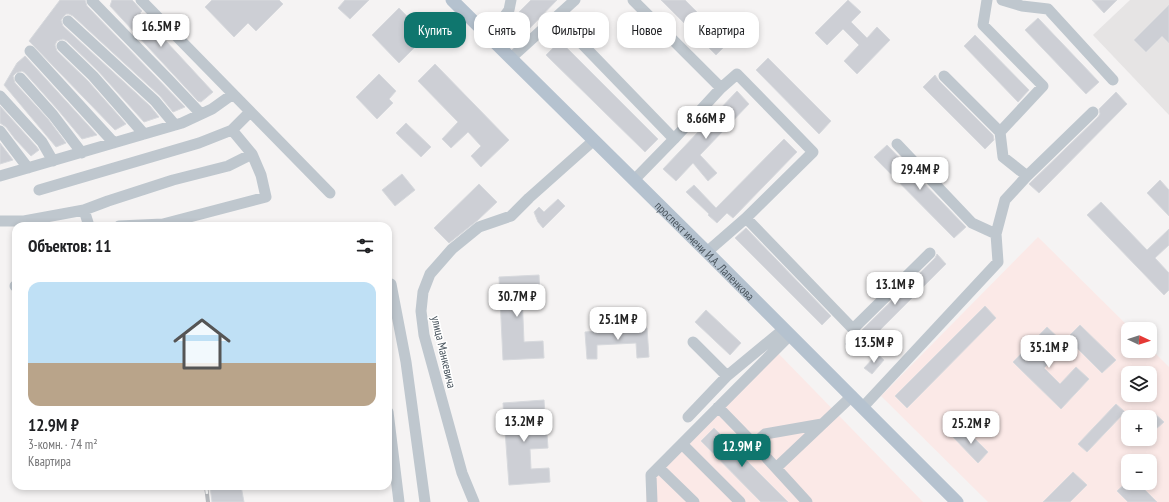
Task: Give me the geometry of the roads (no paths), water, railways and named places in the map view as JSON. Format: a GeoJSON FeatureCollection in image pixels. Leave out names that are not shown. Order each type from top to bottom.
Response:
{"type":"FeatureCollection","features":[{"type":"Feature","properties":{"kind":"main road","name":"проспект имени И.А. Лапенкова"},"geometry":{"type":"LineString","coordinates":[[452,0],[474,22]]}},
{"type":"Feature","properties":{"kind":"main road","name":"проспект имени И.А. Лапенкова"},"geometry":{"type":"LineString","coordinates":[[501,48],[852,396],[952,500]]}},
{"type":"Feature","properties":{"kind":"street"},"geometry":{"type":"LineString","coordinates":[[141,0],[330,193]]}},
{"type":"Feature","properties":{"kind":"street"},"geometry":{"type":"LineString","coordinates":[[508,12],[512,0]]}},
{"type":"Feature","properties":{"kind":"street"},"geometry":{"type":"LineString","coordinates":[[562,12],[575,0]]}},
{"type":"Feature","properties":{"kind":"street"},"geometry":{"type":"LineString","coordinates":[[633,0],[721,88]]}},
{"type":"Feature","properties":{"kind":"street"},"geometry":{"type":"LineString","coordinates":[[987,0],[983,25],[1043,86],[1000,132]]}},
{"type":"Feature","properties":{"kind":"street"},"geometry":{"type":"LineString","coordinates":[[1002,0],[1022,6],[1048,9],[1113,80]]}},
{"type":"Feature","properties":{"kind":"street"},"geometry":{"type":"LineString","coordinates":[[92,1],[201,114]]}},
{"type":"Feature","properties":{"kind":"street"},"geometry":{"type":"LineString","coordinates":[[68,21],[155,101],[175,125]]}},
{"type":"Feature","properties":{"kind":"street"},"geometry":{"type":"LineString","coordinates":[[511,58],[538,33]]}},
{"type":"Feature","properties":{"kind":"street"},"geometry":{"type":"LineString","coordinates":[[62,46],[93,76],[144,134]]}},
{"type":"Feature","properties":{"kind":"street"},"geometry":{"type":"LineString","coordinates":[[586,48],[674,140]]}},
{"type":"Feature","properties":{"kind":"street"},"geometry":{"type":"LineString","coordinates":[[30,51],[114,143]]}},
{"type":"Feature","properties":{"kind":"street"},"geometry":{"type":"LineString","coordinates":[[634,180],[674,140],[721,88],[737,74],[813,152],[746,218],[707,252]]}},
{"type":"Feature","properties":{"kind":"street"},"geometry":{"type":"LineString","coordinates":[[944,76],[1000,132],[1003,157],[1027,176]]}},
{"type":"Feature","properties":{"kind":"street"},"geometry":{"type":"LineString","coordinates":[[20,78],[53,116],[82,153]]}},
{"type":"Feature","properties":{"kind":"street"},"geometry":{"type":"LineString","coordinates":[[0,175],[82,153],[175,125],[212,109],[233,94]]}},
{"type":"Feature","properties":{"kind":"street"},"geometry":{"type":"LineString","coordinates":[[0,96],[42,142],[53,161]]}},
{"type":"Feature","properties":{"kind":"street"},"geometry":{"type":"LineString","coordinates":[[39,190],[199,143],[232,130],[250,112]]}},
{"type":"Feature","properties":{"kind":"street"},"geometry":{"type":"LineString","coordinates":[[862,407],[998,262],[996,234],[1005,200],[1027,176],[1093,112]]}},
{"type":"Feature","properties":{"kind":"street"},"geometry":{"type":"LineString","coordinates":[[188,222],[266,197],[261,175],[252,154],[232,130]]}},
{"type":"Feature","properties":{"kind":"street"},"geometry":{"type":"LineString","coordinates":[[0,131],[28,168]]}},
{"type":"Feature","properties":{"kind":"street","name":"улица Манкевича"},"geometry":{"type":"LineString","coordinates":[[474,502],[462,473],[424,335],[421,311],[423,292],[430,274],[452,249],[479,227],[511,216],[593,141]]}},
{"type":"Feature","properties":{"kind":"street"},"geometry":{"type":"LineString","coordinates":[[897,144],[972,223],[996,234]]}},
{"type":"Feature","properties":{"kind":"street"},"geometry":{"type":"LineString","coordinates":[[16,222],[84,210],[115,198],[228,166],[252,154]]}},
{"type":"Feature","properties":{"kind":"street"},"geometry":{"type":"LineString","coordinates":[[84,210],[88,222]]}},
{"type":"Feature","properties":{"kind":"street"},"geometry":{"type":"LineString","coordinates":[[746,218],[854,329],[930,253]]}},
{"type":"Feature","properties":{"kind":"street"},"geometry":{"type":"LineString","coordinates":[[392,289],[406,362],[425,502]]}},
{"type":"Feature","properties":{"kind":"street"},"geometry":{"type":"LineString","coordinates":[[688,417],[727,376],[787,332]]}},
{"type":"Feature","properties":{"kind":"street"},"geometry":{"type":"LineString","coordinates":[[652,502],[651,475],[718,407],[787,332]]}},
{"type":"Feature","properties":{"kind":"street"},"geometry":{"type":"LineString","coordinates":[[693,342],[727,376]]}},
{"type":"Feature","properties":{"kind":"street"},"geometry":{"type":"LineString","coordinates":[[776,468],[852,396]]}},
{"type":"Feature","properties":{"kind":"street"},"geometry":{"type":"LineString","coordinates":[[718,407],[807,502]]}},
{"type":"Feature","properties":{"kind":"street"},"geometry":{"type":"LineString","coordinates":[[754,444],[765,434],[822,424]]}},
{"type":"Feature","properties":{"kind":"street"},"geometry":{"type":"LineString","coordinates":[[682,444],[740,502]]}},
{"type":"Feature","properties":{"kind":"street"},"geometry":{"type":"LineString","coordinates":[[392,445],[399,502]]}},
{"type":"Feature","properties":{"kind":"street"},"geometry":{"type":"LineString","coordinates":[[659,468],[694,502]]}},
{"type":"Feature","properties":{"kind":"railway"},"geometry":{"type":"LineString","coordinates":[[206,490],[208,502]]}}]}
